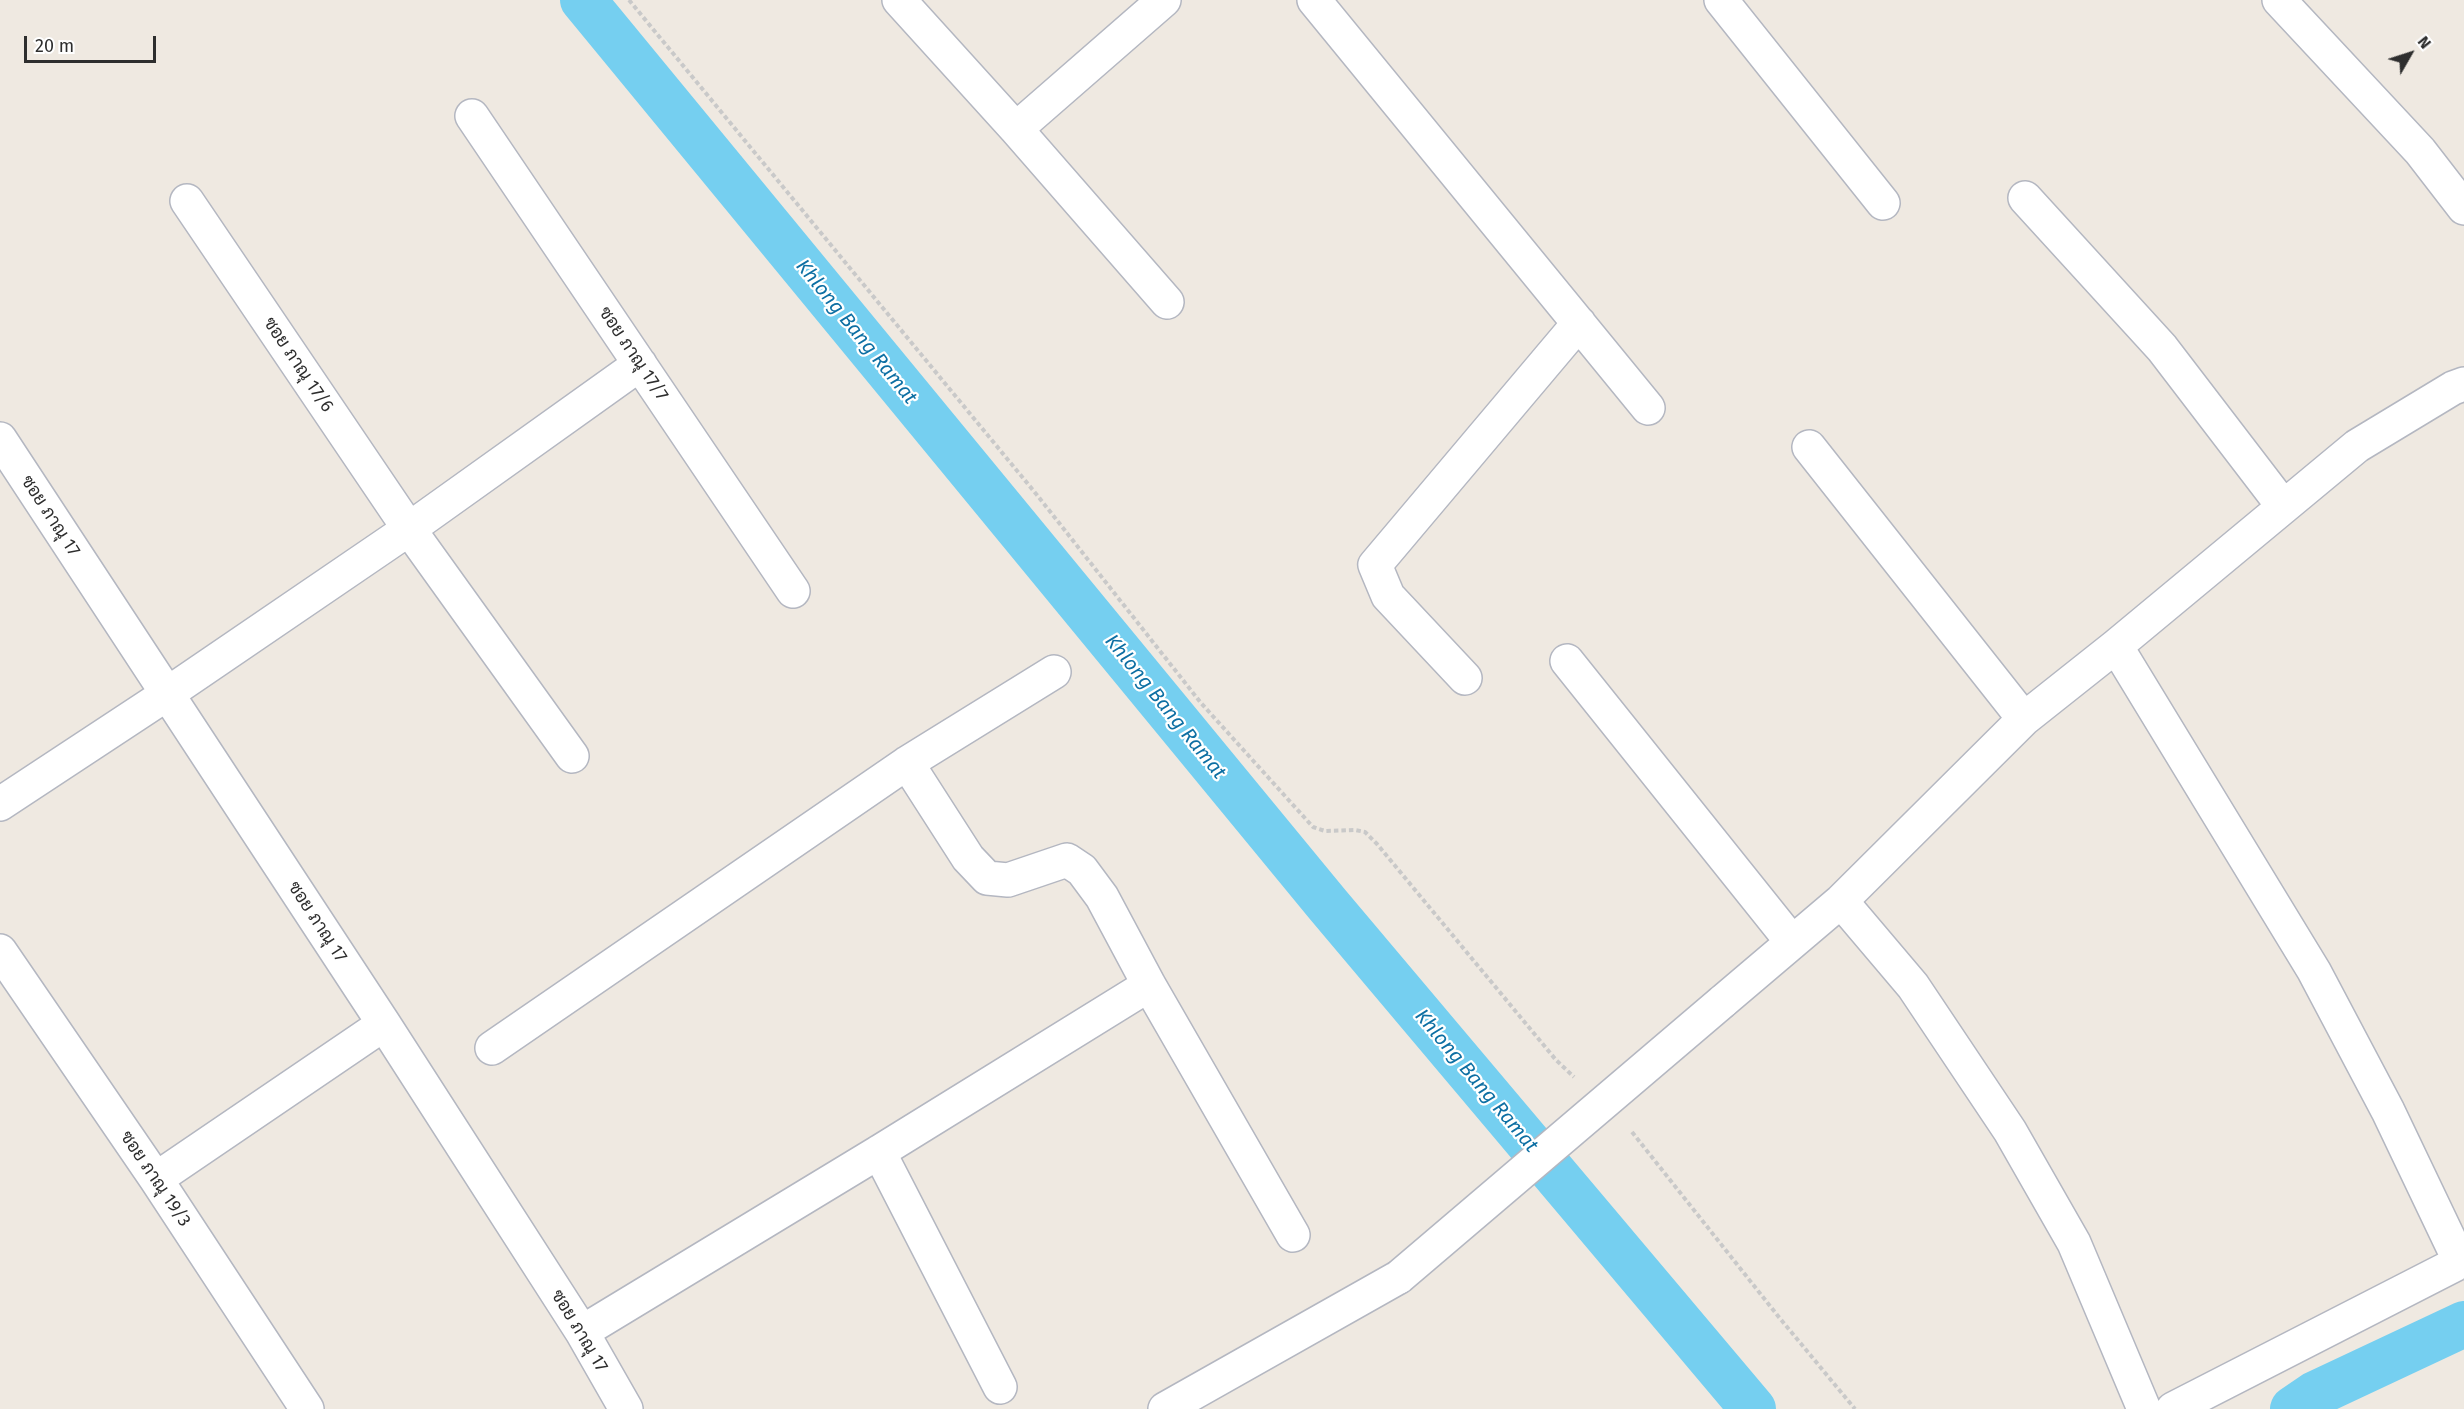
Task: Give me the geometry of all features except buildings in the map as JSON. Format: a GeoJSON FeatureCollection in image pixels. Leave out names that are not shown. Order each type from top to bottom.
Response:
{"type":"FeatureCollection","features":[{"type":"Feature","properties":{"kind":"street"},"geometry":{"type":"LineString","coordinates":[[899,0],[1016,129],[1167,302]]}},
{"type":"Feature","properties":{"kind":"street"},"geometry":{"type":"LineString","coordinates":[[1016,129],[1164,0]]}},
{"type":"Feature","properties":{"kind":"street"},"geometry":{"type":"LineString","coordinates":[[1314,0],[1580,322],[1648,408]]}},
{"type":"Feature","properties":{"kind":"street"},"geometry":{"type":"LineString","coordinates":[[1721,0],[1883,203]]}},
{"type":"Feature","properties":{"kind":"street"},"geometry":{"type":"LineString","coordinates":[[2279,0],[2420,151],[2464,208]]}},
{"type":"Feature","properties":{"kind":"street","name":"ซอย ภาณุ 17/7"},"geometry":{"type":"LineString","coordinates":[[472,116],[793,591]]}},
{"type":"Feature","properties":{"kind":"street"},"geometry":{"type":"LineString","coordinates":[[2025,198],[2162,348],[2283,506]]}},
{"type":"Feature","properties":{"kind":"street","name":"ซอย ภาณุ 17/6"},"geometry":{"type":"LineString","coordinates":[[187,201],[409,529],[572,756]]}},
{"type":"Feature","properties":{"kind":"street"},"geometry":{"type":"LineString","coordinates":[[1465,678],[1388,596],[1375,565],[1580,322]]}},
{"type":"Feature","properties":{"kind":"street"},"geometry":{"type":"LineString","coordinates":[[0,804],[167,694],[409,529],[640,364]]}},
{"type":"Feature","properties":{"kind":"street"},"geometry":{"type":"LineString","coordinates":[[1165,1409],[1399,1277],[1841,901],[2024,719],[2116,646],[2357,446],[2460,394]]}},
{"type":"Feature","properties":{"kind":"street","name":"ซอย ภาณุ 17"},"geometry":{"type":"LineString","coordinates":[[0,439],[384,1024],[582,1332],[626,1409]]}},
{"type":"Feature","properties":{"kind":"street"},"geometry":{"type":"LineString","coordinates":[[1809,447],[2024,719]]}},
{"type":"Feature","properties":{"kind":"street"},"geometry":{"type":"LineString","coordinates":[[2116,646],[2314,971],[2388,1111],[2462,1261],[2174,1409]]}},
{"type":"Feature","properties":{"kind":"street"},"geometry":{"type":"LineString","coordinates":[[1567,661],[1792,942]]}},
{"type":"Feature","properties":{"kind":"street"},"geometry":{"type":"LineString","coordinates":[[492,1048],[907,763],[1054,672]]}},
{"type":"Feature","properties":{"kind":"street"},"geometry":{"type":"LineString","coordinates":[[907,763],[968,858],[987,878],[1008,880],[1067,860],[1082,870],[1102,897],[1149,985],[1293,1235]]}},
{"type":"Feature","properties":{"kind":"street"},"geometry":{"type":"LineString","coordinates":[[1841,901],[1913,987],[2010,1131],[2074,1243],[2144,1409]]}},
{"type":"Feature","properties":{"kind":"street","name":"ซอย ภาณุ 19/3"},"geometry":{"type":"LineString","coordinates":[[0,951],[156,1179],[307,1409]]}},
{"type":"Feature","properties":{"kind":"street"},"geometry":{"type":"LineString","coordinates":[[582,1332],[1149,985]]}},
{"type":"Feature","properties":{"kind":"street"},"geometry":{"type":"LineString","coordinates":[[156,1179],[384,1024]]}},
{"type":"Feature","properties":{"kind":"street"},"geometry":{"type":"LineString","coordinates":[[879,1152],[1000,1387]]}},
{"type":"Feature","properties":{"kind":"path"},"geometry":{"type":"LineString","coordinates":[[629,0],[1037,495],[1201,703],[1313,827],[1325,831],[1365,832],[1377,844],[1556,1060],[1581,1083]]}},
{"type":"Feature","properties":{"kind":"path"},"geometry":{"type":"LineString","coordinates":[[1629,1129],[1855,1409]]}},
{"type":"Feature","properties":{"kind":"waterway","name":"Khlong Bang Ramat"},"geometry":{"type":"LineString","coordinates":[[583,0],[1328,905],[1753,1409]]}},
{"type":"Feature","properties":{"kind":"waterway"},"geometry":{"type":"LineString","coordinates":[[2293,1409],[2315,1394],[2464,1324]]}}]}
